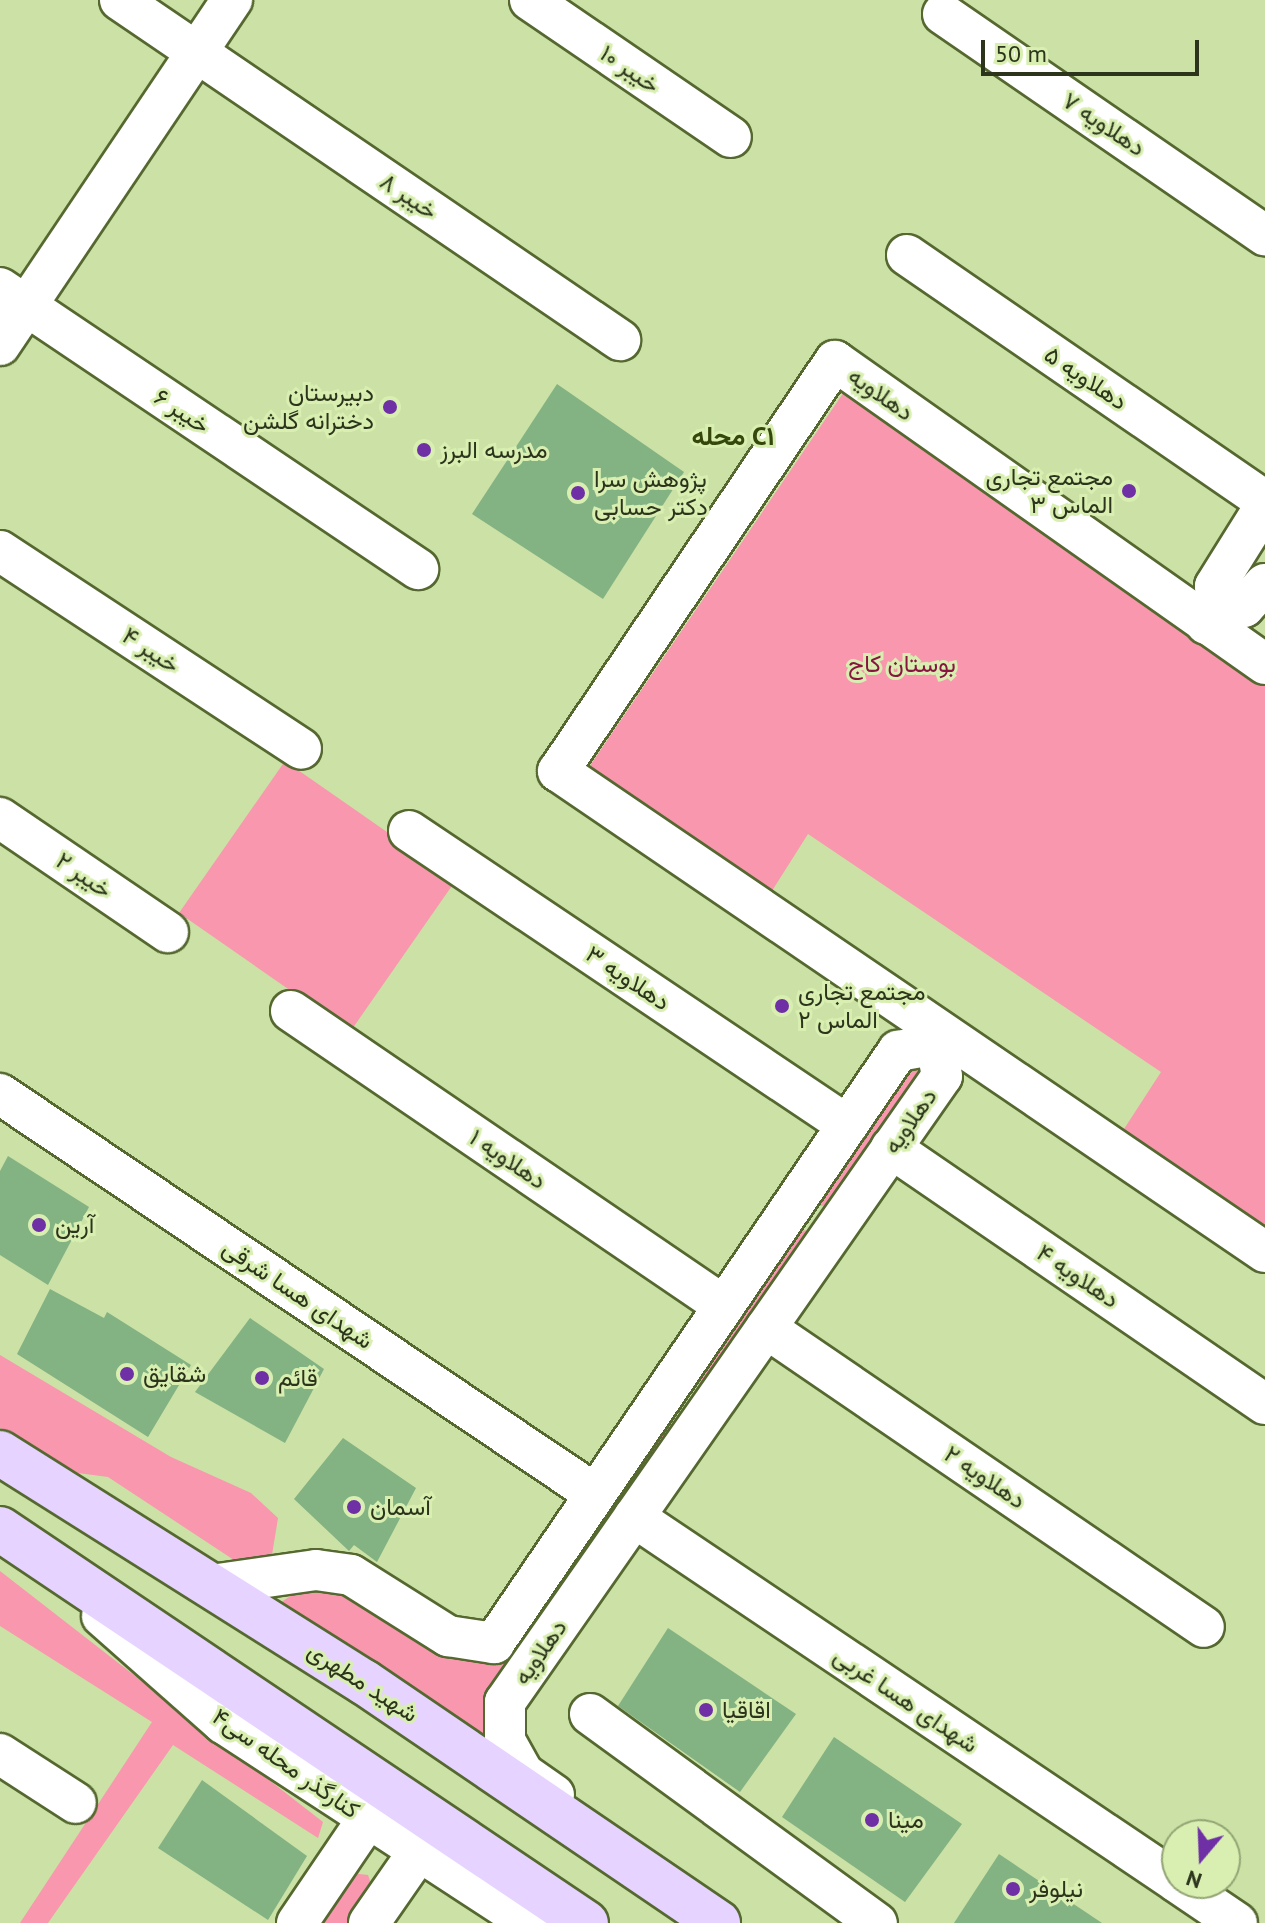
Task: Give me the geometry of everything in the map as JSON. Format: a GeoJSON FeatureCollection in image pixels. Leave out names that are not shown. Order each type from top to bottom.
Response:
{"type":"FeatureCollection","features":[{"type":"Feature","properties":{"kind":"main road","name":"شهید مطهری"},"geometry":{"type":"LineString","coordinates":[[0,1453],[211,1585],[718,1923]]}},
{"type":"Feature","properties":{"kind":"main road"},"geometry":{"type":"LineString","coordinates":[[0,1529],[586,1923]]}},
{"type":"Feature","properties":{"kind":"street","name":"خیبر ۸"},"geometry":{"type":"LineString","coordinates":[[120,0],[620,340]]}},
{"type":"Feature","properties":{"kind":"street"},"geometry":{"type":"LineString","coordinates":[[0,345],[13,297],[198,53],[232,0]]}},
{"type":"Feature","properties":{"kind":"street","name":"خیبر ۱۰"},"geometry":{"type":"LineString","coordinates":[[530,0],[731,137]]}},
{"type":"Feature","properties":{"kind":"street","name":"دهلاویه ۷"},"geometry":{"type":"LineString","coordinates":[[943,14],[1265,235]]}},
{"type":"Feature","properties":{"kind":"street","name":"دهلاویه ۵"},"geometry":{"type":"LineString","coordinates":[[907,255],[1265,503]]}},
{"type":"Feature","properties":{"kind":"street","name":"خیبر ۶"},"geometry":{"type":"LineString","coordinates":[[13,297],[418,569]]}},
{"type":"Feature","properties":{"kind":"street","name":"دهلاویه"},"geometry":{"type":"LineString","coordinates":[[1265,664],[1212,614],[835,361],[558,771],[940,1037],[1265,1252]]}},
{"type":"Feature","properties":{"kind":"street"},"geometry":{"type":"LineString","coordinates":[[1265,503],[1215,586],[1212,614],[1244,607],[1265,584]]}},
{"type":"Feature","properties":{"kind":"street","name":"خیبر ۴"},"geometry":{"type":"LineString","coordinates":[[0,551],[301,749]]}},
{"type":"Feature","properties":{"kind":"street","name":"خیبر ۲"},"geometry":{"type":"LineString","coordinates":[[0,818],[168,932]]}},
{"type":"Feature","properties":{"kind":"street","name":"دهلاویه ۳"},"geometry":{"type":"LineString","coordinates":[[409,831],[847,1125]]}},
{"type":"Feature","properties":{"kind":"street","name":"دهلاویه ۱"},"geometry":{"type":"LineString","coordinates":[[291,1011],[724,1306]]}},
{"type":"Feature","properties":{"kind":"street","name":"دهلاویه"},"geometry":{"type":"LineString","coordinates":[[211,1585],[316,1570],[351,1575],[448,1636],[494,1643],[898,1051],[940,1037]]}},
{"type":"Feature","properties":{"kind":"street","name":"دهلاویه"},"geometry":{"type":"LineString","coordinates":[[742,1923],[523,1773],[505,1741],[505,1702],[700,1418],[942,1076],[940,1037]]}},
{"type":"Feature","properties":{"kind":"street","name":"شهدای هسا شرقی"},"geometry":{"type":"LineString","coordinates":[[0,1094],[595,1494]]}},
{"type":"Feature","properties":{"kind":"street","name":"دهلاویه ۴"},"geometry":{"type":"LineString","coordinates":[[891,1148],[1265,1404]]}},
{"type":"Feature","properties":{"kind":"street"},"geometry":{"type":"LineString","coordinates":[[791,1208],[830,1236]]}},
{"type":"Feature","properties":{"kind":"street","name":"دهلاویه ۲"},"geometry":{"type":"LineString","coordinates":[[766,1328],[1204,1627]]}},
{"type":"Feature","properties":{"kind":"street"},"geometry":{"type":"LineString","coordinates":[[665,1392],[700,1418]]}},
{"type":"Feature","properties":{"kind":"street","name":"شهدای هسا غربی"},"geometry":{"type":"LineString","coordinates":[[634,1517],[1161,1872]]}},
{"type":"Feature","properties":{"kind":"street","name":"کنارگذر محله سی۴"},"geometry":{"type":"LineString","coordinates":[[66,1573],[98,1612],[223,1723],[417,1854],[530,1923]]}},
{"type":"Feature","properties":{"kind":"street"},"geometry":{"type":"LineString","coordinates":[[536,1582],[570,1609]]}},
{"type":"Feature","properties":{"kind":"street"},"geometry":{"type":"LineString","coordinates":[[590,1714],[877,1923]]}},
{"type":"Feature","properties":{"kind":"street"},"geometry":{"type":"LineString","coordinates":[[0,1754],[76,1803]]}},
{"type":"Feature","properties":{"kind":"street"},"geometry":{"type":"LineString","coordinates":[[297,1923],[367,1820]]}},
{"type":"Feature","properties":{"kind":"street"},"geometry":{"type":"LineString","coordinates":[[378,1910],[417,1854]]}},
{"type":"Feature","properties":{"kind":"street"},"geometry":{"type":"LineString","coordinates":[[340,1860],[372,1865],[378,1910]]}},
{"type":"Feature","properties":{"kind":"street","name":"شهدای هسا غربی"},"geometry":{"type":"LineString","coordinates":[[1201,1899],[1237,1923]]}},
{"type":"Feature","properties":{"kind":"green space","name":"بوستان کاج"},"geometry":{"type":"Polygon","coordinates":[[[846,389],[1265,678],[1265,1230],[1124,1129],[1161,1072],[808,834],[770,894],[587,770],[846,389]]]}},
{"type":"Feature","properties":{"kind":"green space"},"geometry":{"type":"Polygon","coordinates":[[[285,761],[456,880],[350,1032],[179,913],[285,761]]]}},
{"type":"Feature","properties":{"kind":"green space"},"geometry":{"type":"Polygon","coordinates":[[[920,1051],[933,1066],[834,1205],[819,1206],[818,1194],[920,1051]]]}},
{"type":"Feature","properties":{"kind":"green space"},"geometry":{"type":"Polygon","coordinates":[[[799,1230],[810,1231],[713,1383],[698,1384],[697,1372],[799,1230]]]}},
{"type":"Feature","properties":{"kind":"green space"},"geometry":{"type":"Polygon","coordinates":[[[0,1355],[171,1457],[251,1493],[278,1518],[272,1555],[237,1562],[108,1477],[78,1473],[0,1428],[0,1355]]]}},
{"type":"Feature","properties":{"kind":"green space"},"geometry":{"type":"Polygon","coordinates":[[[661,1427],[673,1429],[576,1581],[561,1582],[559,1570],[661,1427]]]}},
{"type":"Feature","properties":{"kind":"green space"},"geometry":{"type":"Polygon","coordinates":[[[0,1571],[323,1822],[318,1838],[173,1745],[48,1923],[20,1923],[152,1722],[0,1626],[0,1571]]]}},
{"type":"Feature","properties":{"kind":"green space"},"geometry":{"type":"Polygon","coordinates":[[[303,1588],[339,1588],[458,1658],[476,1654],[500,1664],[550,1606],[490,1757],[272,1608],[303,1588]]]}},
{"type":"Feature","properties":{"kind":"green space"},"geometry":{"type":"Polygon","coordinates":[[[342,1872],[368,1875],[376,1898],[358,1923],[307,1923],[342,1872]]]}},
{"type":"Feature","properties":{"kind":"building","name":"پژوهش سرا دکتر حسابی"},"geometry":{"type":"Polygon","coordinates":[[[557,384],[684,472],[603,599],[472,514],[557,384]]]}},
{"type":"Feature","properties":{"kind":"building","name":"آرین"},"geometry":{"type":"Polygon","coordinates":[[[8,1156],[89,1207],[48,1285],[0,1255],[0,1171],[8,1156]]]}},
{"type":"Feature","properties":{"kind":"building"},"geometry":{"type":"Polygon","coordinates":[[[50,1289],[104,1318],[107,1312],[191,1365],[148,1437],[17,1354],[50,1289]]]}},
{"type":"Feature","properties":{"kind":"building","name":"قائم"},"geometry":{"type":"Polygon","coordinates":[[[250,1318],[324,1369],[285,1443],[195,1392],[250,1318]]]}},
{"type":"Feature","properties":{"kind":"building","name":"آسمان"},"geometry":{"type":"Polygon","coordinates":[[[343,1438],[416,1488],[377,1562],[354,1545],[349,1551],[294,1499],[343,1438]]]}},
{"type":"Feature","properties":{"kind":"building","name":"اقاقیا"},"geometry":{"type":"Polygon","coordinates":[[[668,1628],[796,1714],[740,1792],[618,1706],[668,1628]]]}},
{"type":"Feature","properties":{"kind":"building","name":"مینا"},"geometry":{"type":"Polygon","coordinates":[[[834,1737],[962,1824],[905,1902],[782,1817],[834,1737]]]}},
{"type":"Feature","properties":{"kind":"building"},"geometry":{"type":"Polygon","coordinates":[[[202,1780],[307,1856],[268,1920],[158,1848],[202,1780]]]}},
{"type":"Feature","properties":{"kind":"building","name":"نیلوفر"},"geometry":{"type":"Polygon","coordinates":[[[999,1854],[1102,1923],[954,1923],[999,1854]]]}},
{"type":"Feature","properties":{"kind":"place","name":"دبیرستان دخترانه گلشن"},"geometry":{"type":"Point","coordinates":[390,407]}},
{"type":"Feature","properties":{"kind":"place","name":"مدرسه البرز"},"geometry":{"type":"Point","coordinates":[424,450]}},
{"type":"Feature","properties":{"kind":"place","name":"مجتمع تجاری الماس ۳"},"geometry":{"type":"Point","coordinates":[1129,491]}},
{"type":"Feature","properties":{"kind":"place","name":"پژوهش سرا دکتر حسابی"},"geometry":{"type":"Point","coordinates":[578,493]}},
{"type":"Feature","properties":{"kind":"place","name":"مجتمع تجاری الماس ۲"},"geometry":{"type":"Point","coordinates":[782,1006]}},
{"type":"Feature","properties":{"kind":"place","name":"آرین"},"geometry":{"type":"Point","coordinates":[39,1225]}},
{"type":"Feature","properties":{"kind":"place","name":"شقایق"},"geometry":{"type":"Point","coordinates":[127,1374]}},
{"type":"Feature","properties":{"kind":"place","name":"قائم"},"geometry":{"type":"Point","coordinates":[262,1378]}},
{"type":"Feature","properties":{"kind":"place","name":"آسمان"},"geometry":{"type":"Point","coordinates":[354,1507]}},
{"type":"Feature","properties":{"kind":"place","name":"اقاقیا"},"geometry":{"type":"Point","coordinates":[706,1710]}},
{"type":"Feature","properties":{"kind":"place","name":"مینا"},"geometry":{"type":"Point","coordinates":[872,1820]}},
{"type":"Feature","properties":{"kind":"place","name":"نیلوفر"},"geometry":{"type":"Point","coordinates":[1013,1889]}},
{"type":"Feature","properties":{"kind":"district","name":"محله C۱"},"geometry":{"type":"Point","coordinates":[733,436]}}]}
